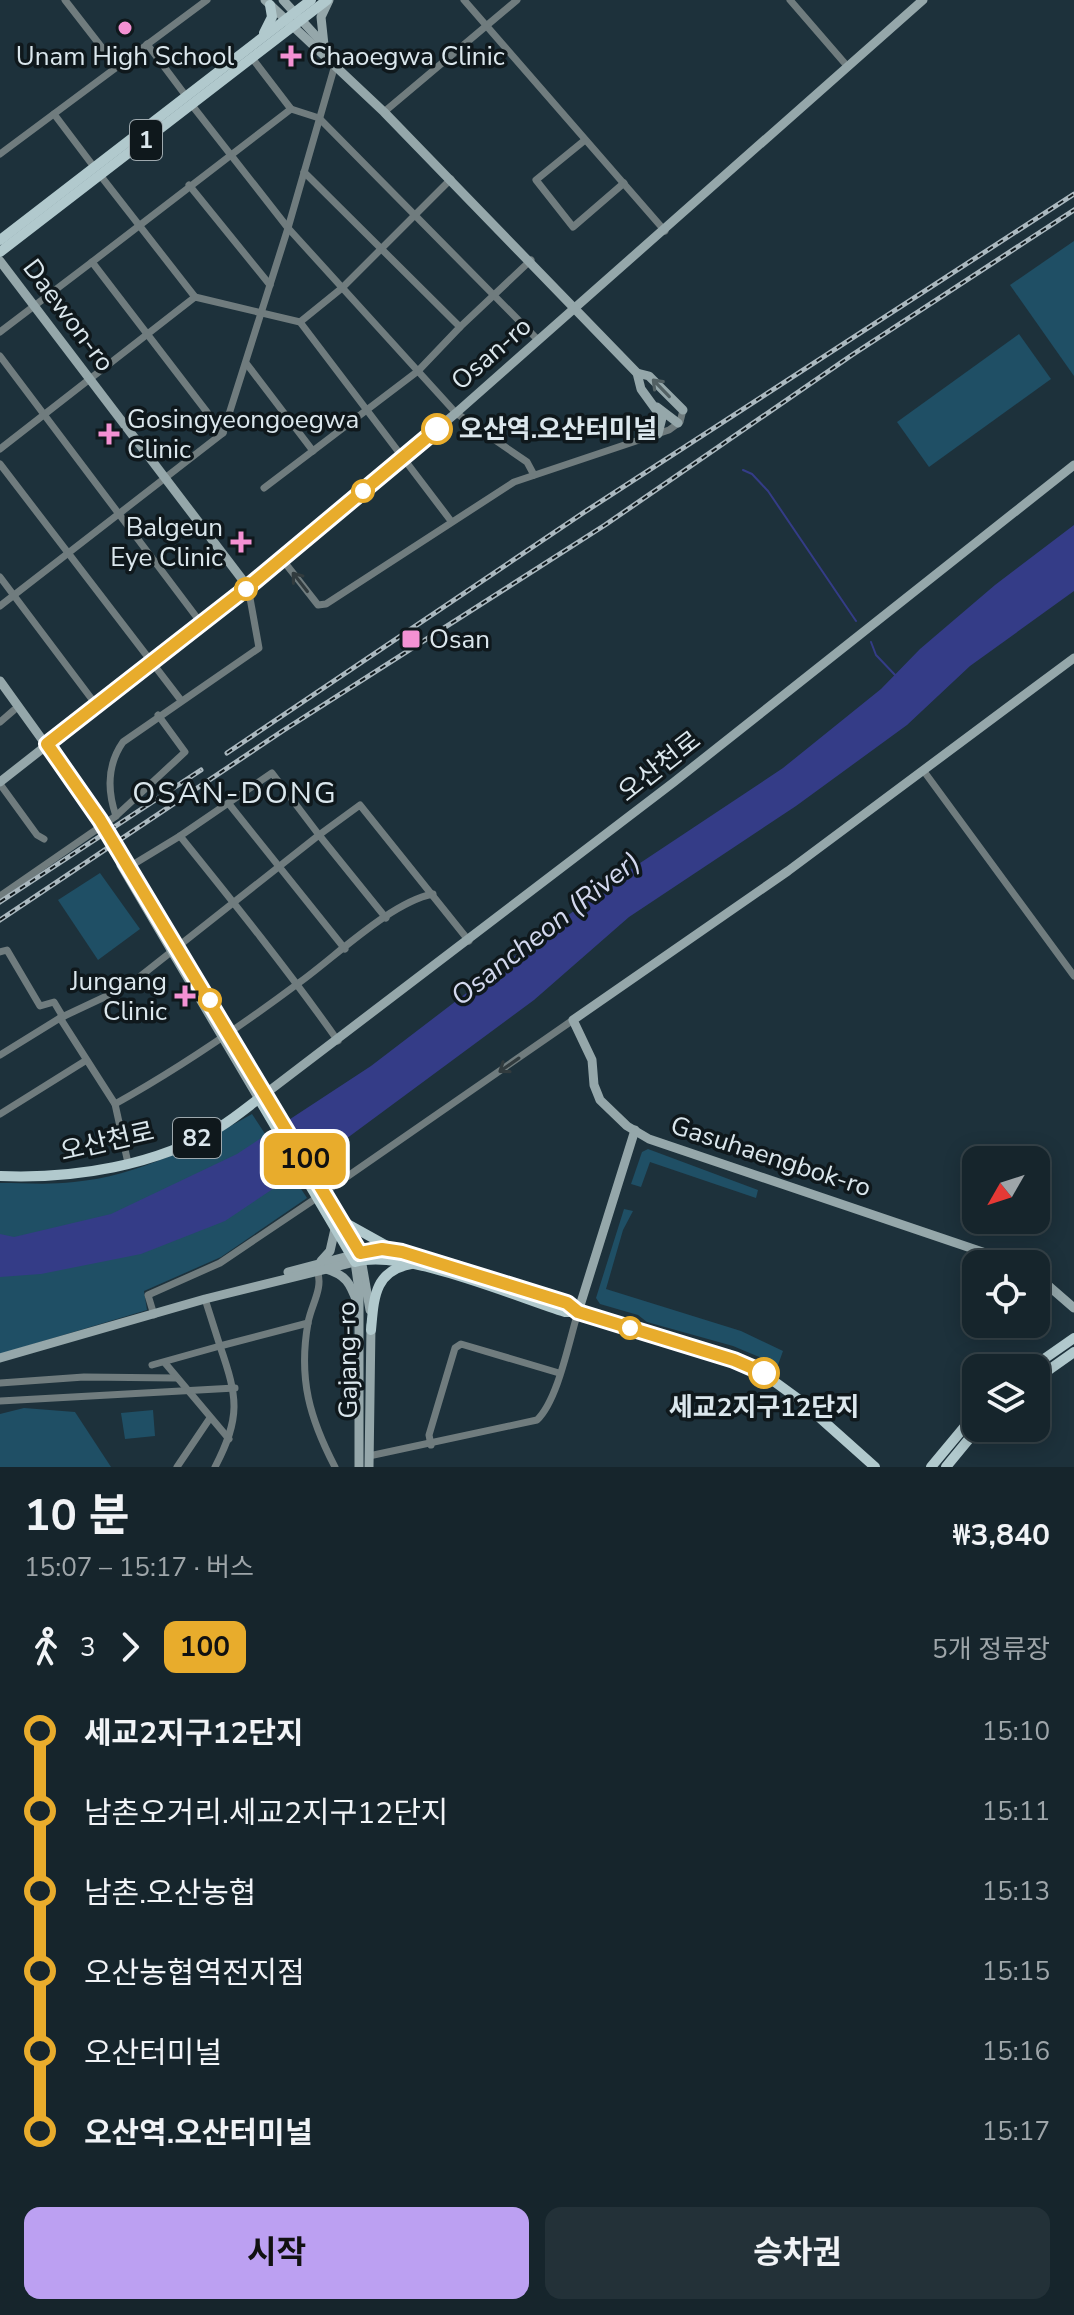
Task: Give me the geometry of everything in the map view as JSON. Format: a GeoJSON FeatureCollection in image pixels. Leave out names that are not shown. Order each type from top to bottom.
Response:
{"type":"FeatureCollection","features":[{"type":"Feature","properties":{"kind":"main road","name":"1"},"geometry":{"type":"LineString","coordinates":[[288,23],[303,21],[328,0]]}},
{"type":"Feature","properties":{"kind":"main road","name":"1"},"geometry":{"type":"LineString","coordinates":[[0,252],[97,171],[288,23],[295,12],[310,1]]}},
{"type":"Feature","properties":{"kind":"main road"},"geometry":{"type":"LineString","coordinates":[[268,2],[272,17],[268,38]]}},
{"type":"Feature","properties":{"kind":"main road","name":"1"},"geometry":{"type":"LineString","coordinates":[[189,100],[252,58],[268,38]]}},
{"type":"Feature","properties":{"kind":"main road","name":"1"},"geometry":{"type":"LineString","coordinates":[[0,240],[97,171]]}},
{"type":"Feature","properties":{"kind":"main road"},"geometry":{"type":"LineString","coordinates":[[264,1100],[358,1257]]}},
{"type":"Feature","properties":{"kind":"main road","name":"오산천로"},"geometry":{"type":"LineString","coordinates":[[0,1176],[43,1178],[128,1163],[220,1127],[264,1100]]}},
{"type":"Feature","properties":{"kind":"main road"},"geometry":{"type":"LineString","coordinates":[[338,1222],[402,1252],[567,1303],[578,1312]]}},
{"type":"Feature","properties":{"kind":"main road"},"geometry":{"type":"LineString","coordinates":[[358,1257],[382,1249],[402,1252]]}},
{"type":"Feature","properties":{"kind":"main road"},"geometry":{"type":"LineString","coordinates":[[358,1257],[382,1257],[413,1264],[565,1312],[578,1312],[734,1360],[764,1374],[791,1393],[875,1467]]}},
{"type":"Feature","properties":{"kind":"main road"},"geometry":{"type":"LineString","coordinates":[[371,1330],[379,1282],[389,1272],[413,1264]]}},
{"type":"Feature","properties":{"kind":"main road"},"geometry":{"type":"LineString","coordinates":[[1050,1355],[1074,1338]]}},
{"type":"Feature","properties":{"kind":"main road"},"geometry":{"type":"LineString","coordinates":[[1050,1369],[1074,1352]]}},
{"type":"Feature","properties":{"kind":"main road"},"geometry":{"type":"LineString","coordinates":[[931,1467],[962,1430]]}},
{"type":"Feature","properties":{"kind":"main road"},"geometry":{"type":"LineString","coordinates":[[946,1467],[967,1442]]}},
{"type":"Feature","properties":{"kind":"street"},"geometry":{"type":"LineString","coordinates":[[65,0],[117,67]]}},
{"type":"Feature","properties":{"kind":"street"},"geometry":{"type":"LineString","coordinates":[[0,154],[207,0]]}},
{"type":"Feature","properties":{"kind":"street"},"geometry":{"type":"LineString","coordinates":[[324,45],[321,17],[328,0]]}},
{"type":"Feature","properties":{"kind":"street"},"geometry":{"type":"LineString","coordinates":[[464,0],[665,231]]}},
{"type":"Feature","properties":{"kind":"street"},"geometry":{"type":"LineString","coordinates":[[384,112],[517,0]]}},
{"type":"Feature","properties":{"kind":"street"},"geometry":{"type":"LineString","coordinates":[[790,0],[848,67]]}},
{"type":"Feature","properties":{"kind":"street","name":"Osan-ro"},"geometry":{"type":"LineString","coordinates":[[0,783],[248,587],[456,413],[923,0]]}},
{"type":"Feature","properties":{"kind":"street"},"geometry":{"type":"LineString","coordinates":[[284,1],[295,6],[310,1]]}},
{"type":"Feature","properties":{"kind":"street"},"geometry":{"type":"LineString","coordinates":[[0,606],[223,433],[288,228],[332,62],[324,45],[284,1]]}},
{"type":"Feature","properties":{"kind":"street"},"geometry":{"type":"LineString","coordinates":[[268,2],[384,112],[531,260],[637,373],[641,389],[657,407],[678,423]]}},
{"type":"Feature","properties":{"kind":"street"},"geometry":{"type":"LineString","coordinates":[[268,38],[292,36],[304,39]]}},
{"type":"Feature","properties":{"kind":"street"},"geometry":{"type":"LineString","coordinates":[[147,44],[288,228],[456,413],[527,462],[534,475]]}},
{"type":"Feature","properties":{"kind":"street"},"geometry":{"type":"LineString","coordinates":[[252,58],[291,109],[319,118],[538,340]]}},
{"type":"Feature","properties":{"kind":"street"},"geometry":{"type":"LineString","coordinates":[[0,332],[291,109]]}},
{"type":"Feature","properties":{"kind":"street"},"geometry":{"type":"LineString","coordinates":[[54,114],[195,297],[300,322],[451,521]]}},
{"type":"Feature","properties":{"kind":"street"},"geometry":{"type":"LineString","coordinates":[[585,140],[536,180],[573,227],[624,183]]}},
{"type":"Feature","properties":{"kind":"street"},"geometry":{"type":"LineString","coordinates":[[304,172],[460,327]]}},
{"type":"Feature","properties":{"kind":"street"},"geometry":{"type":"LineString","coordinates":[[300,322],[342,288],[451,179]]}},
{"type":"Feature","properties":{"kind":"street"},"geometry":{"type":"LineString","coordinates":[[189,185],[270,285]]}},
{"type":"Feature","properties":{"kind":"street"},"geometry":{"type":"LineString","coordinates":[[264,488],[418,371],[531,260]]}},
{"type":"Feature","properties":{"kind":"street","name":"Daewon-ro"},"geometry":{"type":"LineString","coordinates":[[0,261],[248,587]]}},
{"type":"Feature","properties":{"kind":"street"},"geometry":{"type":"LineString","coordinates":[[92,262],[223,433]]}},
{"type":"Feature","properties":{"kind":"street"},"geometry":{"type":"LineString","coordinates":[[0,449],[195,297]]}},
{"type":"Feature","properties":{"kind":"street"},"geometry":{"type":"LineString","coordinates":[[0,356],[201,623]]}},
{"type":"Feature","properties":{"kind":"street"},"geometry":{"type":"LineString","coordinates":[[246,363],[313,451]]}},
{"type":"Feature","properties":{"kind":"street"},"geometry":{"type":"LineString","coordinates":[[282,559],[318,605],[347,591],[514,482],[658,434],[678,423],[683,410],[649,376],[637,373]]}},
{"type":"Feature","properties":{"kind":"street"},"geometry":{"type":"LineString","coordinates":[[657,407],[662,418],[658,434]]}},
{"type":"Feature","properties":{"kind":"street"},"geometry":{"type":"LineString","coordinates":[[0,464],[180,699]]}},
{"type":"Feature","properties":{"kind":"street","name":"오산천로"},"geometry":{"type":"LineString","coordinates":[[264,1100],[906,602],[1074,465]]}},
{"type":"Feature","properties":{"kind":"street"},"geometry":{"type":"LineString","coordinates":[[0,577],[97,706]]}},
{"type":"Feature","properties":{"kind":"street"},"geometry":{"type":"LineString","coordinates":[[116,816],[109,783],[113,759],[123,742],[180,699],[259,648],[248,587]]}},
{"type":"Feature","properties":{"kind":"street"},"geometry":{"type":"LineString","coordinates":[[154,1315],[148,1295],[220,1263],[788,871],[1074,658]]}},
{"type":"Feature","properties":{"kind":"street"},"geometry":{"type":"LineString","coordinates":[[0,681],[98,821]]}},
{"type":"Feature","properties":{"kind":"street"},"geometry":{"type":"LineString","coordinates":[[0,691],[45,746]]}},
{"type":"Feature","properties":{"kind":"street"},"geometry":{"type":"LineString","coordinates":[[0,722],[14,710]]}},
{"type":"Feature","properties":{"kind":"street"},"geometry":{"type":"LineString","coordinates":[[0,896],[116,816],[185,752],[158,715]]}},
{"type":"Feature","properties":{"kind":"street"},"geometry":{"type":"LineString","coordinates":[[923,770],[1074,976]]}},
{"type":"Feature","properties":{"kind":"street"},"geometry":{"type":"LineString","coordinates":[[129,867],[272,773],[319,835],[376,901],[386,918]]}},
{"type":"Feature","properties":{"kind":"street"},"geometry":{"type":"LineString","coordinates":[[0,783],[37,835],[44,839]]}},
{"type":"Feature","properties":{"kind":"street"},"geometry":{"type":"LineString","coordinates":[[229,804],[345,949]]}},
{"type":"Feature","properties":{"kind":"street"},"geometry":{"type":"LineString","coordinates":[[0,1055],[62,1018],[128,986],[360,805],[469,941]]}},
{"type":"Feature","properties":{"kind":"street"},"geometry":{"type":"LineString","coordinates":[[180,836],[338,1041]]}},
{"type":"Feature","properties":{"kind":"street"},"geometry":{"type":"LineString","coordinates":[[174,948],[129,867],[118,854],[264,1100]]}},
{"type":"Feature","properties":{"kind":"street"},"geometry":{"type":"LineString","coordinates":[[115,1104],[227,1034],[386,918],[420,896],[433,894]]}},
{"type":"Feature","properties":{"kind":"street"},"geometry":{"type":"LineString","coordinates":[[0,952],[7,950],[40,1006],[54,1002],[85,1061],[115,1104],[128,1163]]}},
{"type":"Feature","properties":{"kind":"street","name":"Gasuhaengbok-ro"},"geometry":{"type":"LineString","coordinates":[[573,1020],[592,1060],[594,1085],[600,1100],[635,1130],[662,1144],[976,1250]]}},
{"type":"Feature","properties":{"kind":"street"},"geometry":{"type":"LineString","coordinates":[[0,1114],[85,1061]]}},
{"type":"Feature","properties":{"kind":"street"},"geometry":{"type":"LineString","coordinates":[[369,1462],[537,1420],[545,1412],[635,1130]]}},
{"type":"Feature","properties":{"kind":"street"},"geometry":{"type":"LineString","coordinates":[[335,1467],[313,1424],[305,1377],[308,1323],[321,1279],[319,1267],[330,1251],[338,1222]]}},
{"type":"Feature","properties":{"kind":"street"},"geometry":{"type":"LineString","coordinates":[[0,1358],[154,1315],[205,1299],[217,1292],[358,1257]]}},
{"type":"Feature","properties":{"kind":"street","name":"Gajang-ro"},"geometry":{"type":"LineString","coordinates":[[358,1257],[359,1467]]}},
{"type":"Feature","properties":{"kind":"street","name":"Gajang-ro"},"geometry":{"type":"LineString","coordinates":[[358,1257],[371,1330],[369,1462]]}},
{"type":"Feature","properties":{"kind":"street"},"geometry":{"type":"LineString","coordinates":[[319,1267],[340,1273],[350,1282],[360,1320]]}},
{"type":"Feature","properties":{"kind":"street"},"geometry":{"type":"LineString","coordinates":[[1050,1287],[1071,1304]]}},
{"type":"Feature","properties":{"kind":"street"},"geometry":{"type":"LineString","coordinates":[[205,1299],[235,1388],[236,1416],[215,1467]]}},
{"type":"Feature","properties":{"kind":"street"},"geometry":{"type":"LineString","coordinates":[[152,1365],[308,1323]]}},
{"type":"Feature","properties":{"kind":"street"},"geometry":{"type":"LineString","coordinates":[[431,1445],[429,1435],[455,1348],[461,1344],[559,1373]]}},
{"type":"Feature","properties":{"kind":"street"},"geometry":{"type":"LineString","coordinates":[[165,1363],[229,1439]]}},
{"type":"Feature","properties":{"kind":"street"},"geometry":{"type":"LineString","coordinates":[[0,1383],[84,1377],[176,1378]]}},
{"type":"Feature","properties":{"kind":"street"},"geometry":{"type":"LineString","coordinates":[[0,1401],[118,1392],[235,1388]]}},
{"type":"Feature","properties":{"kind":"street"},"geometry":{"type":"LineString","coordinates":[[177,1467],[210,1418]]}},
{"type":"Feature","properties":{"kind":"shaded area"},"geometry":{"type":"Polygon","coordinates":[[[1074,241],[1074,376],[1010,285],[1074,241]]]}},
{"type":"Feature","properties":{"kind":"shaded area"},"geometry":{"type":"Polygon","coordinates":[[[1019,334],[1051,379],[929,467],[897,422],[1019,334]]]}},
{"type":"Feature","properties":{"kind":"shaded area"},"geometry":{"type":"Polygon","coordinates":[[[1074,525],[1074,591],[970,666],[907,725],[796,806],[629,917],[534,1000],[331,1150],[225,1221],[141,1254],[41,1274],[0,1277],[0,1234],[14,1237],[111,1214],[237,1154],[371,1066],[613,881],[783,768],[881,689],[920,649],[995,585],[1074,525]]]}},
{"type":"Feature","properties":{"kind":"shaded area"},"geometry":{"type":"Polygon","coordinates":[[[100,873],[140,929],[98,960],[58,900],[100,873]]]}},
{"type":"Feature","properties":{"kind":"shaded area"},"geometry":{"type":"Polygon","coordinates":[[[252,1114],[307,1198],[221,1257],[144,1291],[147,1310],[0,1354],[0,1183],[65,1183],[121,1173],[189,1148],[252,1114]]]}},
{"type":"Feature","properties":{"kind":"shaded area"},"geometry":{"type":"Polygon","coordinates":[[[648,1149],[758,1190],[756,1198],[650,1162],[641,1187],[631,1184],[642,1152],[648,1149]]]}},
{"type":"Feature","properties":{"kind":"shaded area"},"geometry":{"type":"Polygon","coordinates":[[[624,1209],[633,1211],[623,1230],[606,1289],[741,1331],[783,1351],[778,1365],[733,1346],[647,1322],[638,1315],[600,1304],[596,1298],[624,1209]]]}},
{"type":"Feature","properties":{"kind":"shaded area"},"geometry":{"type":"Polygon","coordinates":[[[24,1408],[75,1412],[111,1467],[0,1467],[0,1414],[24,1408]]]}},
{"type":"Feature","properties":{"kind":"shaded area"},"geometry":{"type":"Polygon","coordinates":[[[153,1410],[155,1436],[125,1439],[121,1413],[153,1410]]]}},
{"type":"Feature","properties":{"kind":"waterway"},"geometry":{"type":"LineString","coordinates":[[743,470],[752,474],[768,491],[856,621]]}},
{"type":"Feature","properties":{"kind":"waterway"},"geometry":{"type":"LineString","coordinates":[[871,642],[876,655],[896,676]]}},
{"type":"Feature","properties":{"kind":"tunnel"},"geometry":{"type":"LineString","coordinates":[[100,820],[120,853]]}},
{"type":"Feature","properties":{"kind":"railway"},"geometry":{"type":"LineString","coordinates":[[227,753],[583,513],[1074,194]]}},
{"type":"Feature","properties":{"kind":"railway"},"geometry":{"type":"LineString","coordinates":[[0,920],[284,730],[605,525],[852,355],[1074,210]]}},
{"type":"Feature","properties":{"kind":"railway"},"geometry":{"type":"LineString","coordinates":[[0,902],[201,770]]}},
{"type":"Feature","properties":{"kind":"bus line","name":"100"},"geometry":{"type":"LineString","coordinates":[[437,429],[248,587],[47,744],[100,820],[231,1032],[360,1253],[376,1249],[402,1252],[567,1303],[578,1312],[734,1360],[764,1373]]}},
{"type":"Feature","properties":{"kind":"place","name":"Unam High School"},"geometry":{"type":"Point","coordinates":[125,28]}},
{"type":"Feature","properties":{"kind":"place","name":"Chaoegwa Clinic"},"geometry":{"type":"Point","coordinates":[291,56]}},
{"type":"Feature","properties":{"kind":"place","name":"오산역.오산터미널"},"geometry":{"type":"Point","coordinates":[437,429]}},
{"type":"Feature","properties":{"kind":"place","name":"Gosingyeongoegwa Clinic"},"geometry":{"type":"Point","coordinates":[109,434]}},
{"type":"Feature","properties":{"kind":"place","name":"Balgeun Eye Clinic"},"geometry":{"type":"Point","coordinates":[241,542]}},
{"type":"Feature","properties":{"kind":"place","name":"Osan"},"geometry":{"type":"Point","coordinates":[411,639]}},
{"type":"Feature","properties":{"kind":"place","name":"Jungang Clinic"},"geometry":{"type":"Point","coordinates":[185,996]}},
{"type":"Feature","properties":{"kind":"place","name":"세교2지구12단지"},"geometry":{"type":"Point","coordinates":[764,1373]}},
{"type":"Feature","properties":{"kind":"district","name":"OSAN-DONG"},"geometry":{"type":"Point","coordinates":[235,793]}},
{"type":"Feature","properties":{"kind":"water label","name":"Osancheon (River)"},"geometry":{"type":"Point","coordinates":[545,928]}}]}
